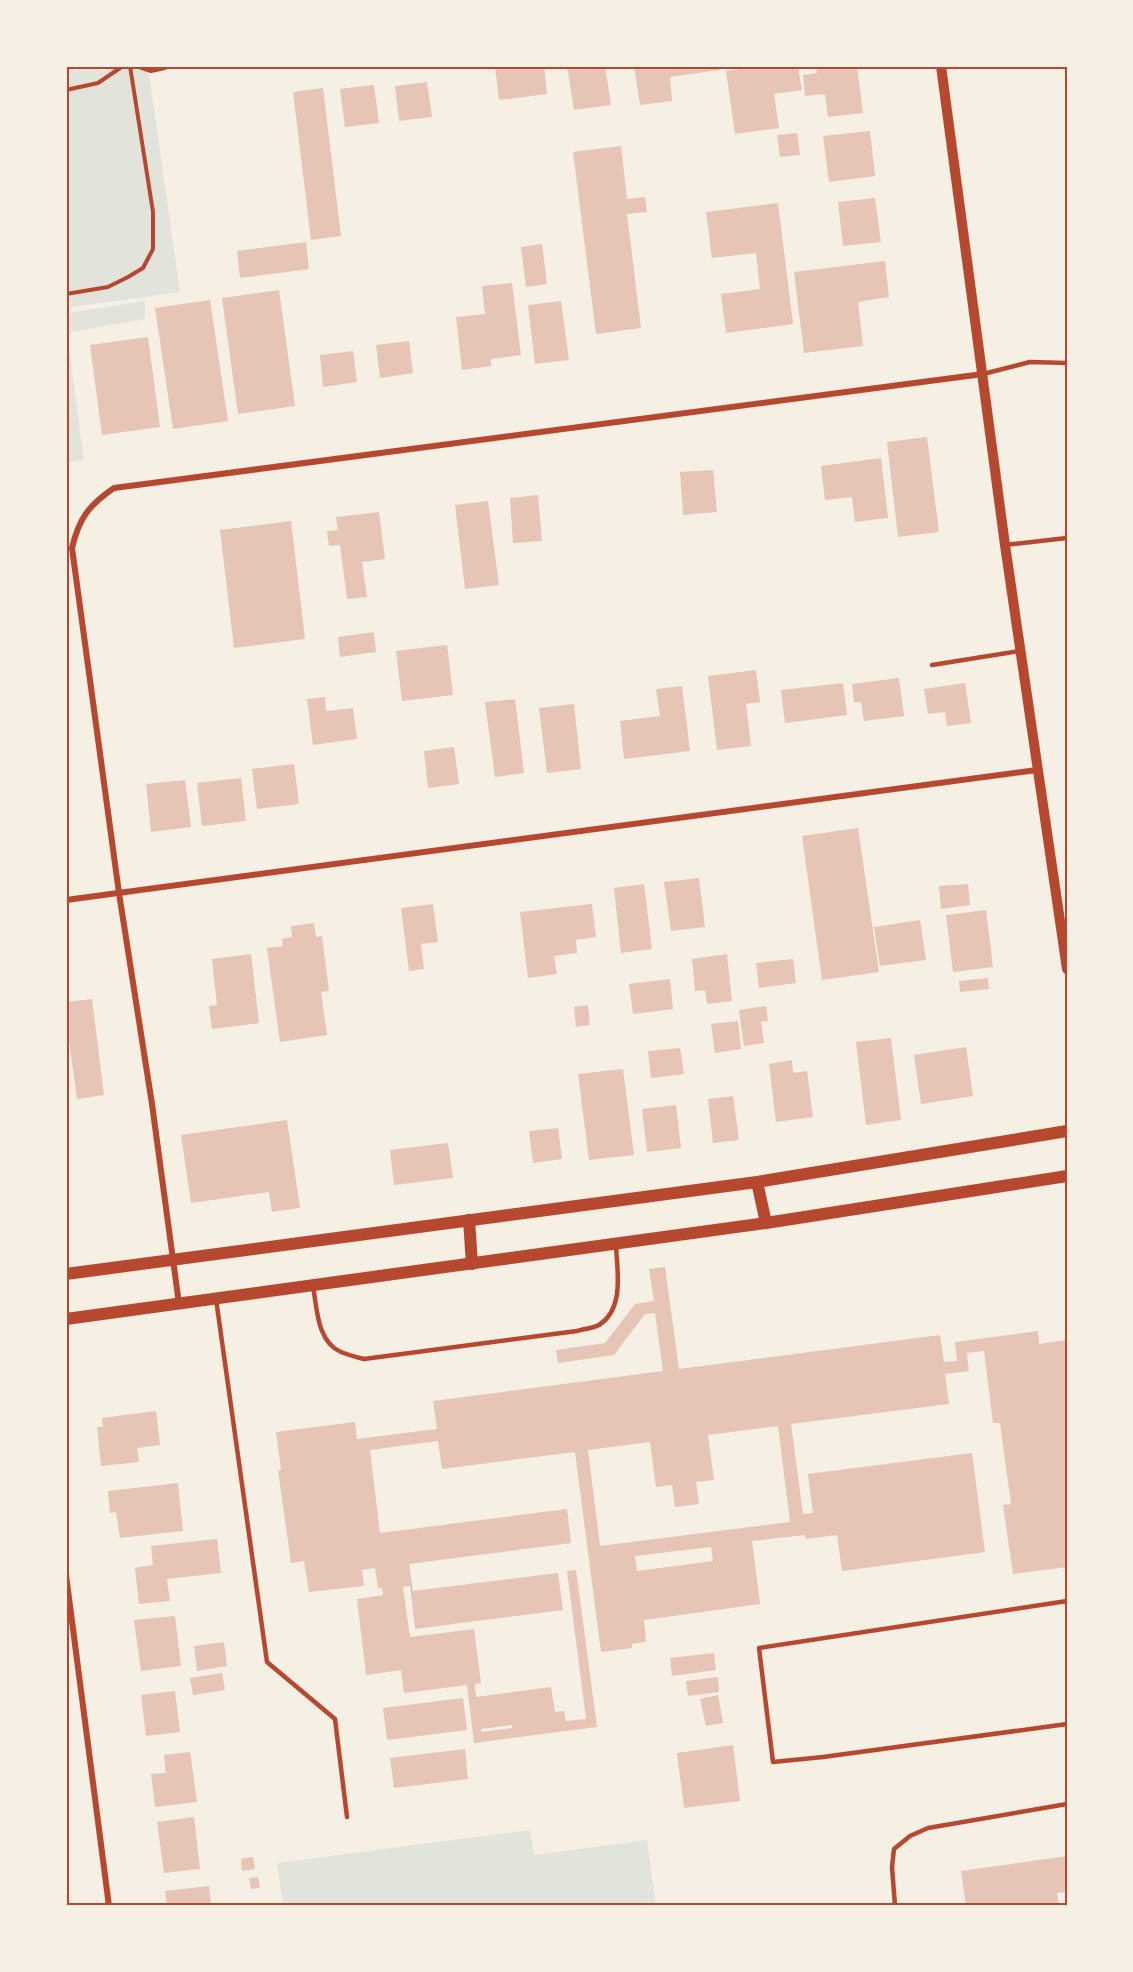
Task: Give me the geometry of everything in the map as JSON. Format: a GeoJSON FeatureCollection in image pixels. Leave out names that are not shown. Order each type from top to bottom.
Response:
{"type":"FeatureCollection","features":[{"type":"Feature","properties":{"kind":"main road"},"geometry":{"type":"LineString","coordinates":[[66,1274],[757,1182],[1067,1131]]}},
{"type":"Feature","properties":{"kind":"main road"},"geometry":{"type":"LineString","coordinates":[[66,1319],[766,1223],[1067,1176]]}},
{"type":"Feature","properties":{"kind":"main road"},"geometry":{"type":"LineString","coordinates":[[757,1182],[766,1223]]}},
{"type":"Feature","properties":{"kind":"main road"},"geometry":{"type":"LineString","coordinates":[[469,1220],[472,1264]]}},
{"type":"Feature","properties":{"kind":"street"},"geometry":{"type":"LineString","coordinates":[[941,66],[1005,545],[1067,964]]}},
{"type":"Feature","properties":{"kind":"street"},"geometry":{"type":"LineString","coordinates":[[179,1304],[72,548],[76,529],[98,499],[114,488],[983,374]]}},
{"type":"Feature","properties":{"kind":"street"},"geometry":{"type":"LineString","coordinates":[[66,900],[1037,770]]}},
{"type":"Feature","properties":{"kind":"street"},"geometry":{"type":"LineString","coordinates":[[66,1575],[109,1906]]}},
{"type":"Feature","properties":{"kind":"lane"},"geometry":{"type":"LineString","coordinates":[[983,374],[1030,362],[1067,363]]}},
{"type":"Feature","properties":{"kind":"lane"},"geometry":{"type":"LineString","coordinates":[[1005,545],[1067,538]]}},
{"type":"Feature","properties":{"kind":"lane"},"geometry":{"type":"LineString","coordinates":[[933,664],[1020,651]]}},
{"type":"Feature","properties":{"kind":"lane"},"geometry":{"type":"LineString","coordinates":[[313,1286],[320,1326],[326,1340],[339,1351],[364,1359],[577,1331],[599,1325],[614,1310],[618,1290],[616,1244]]}},
{"type":"Feature","properties":{"kind":"lane"},"geometry":{"type":"LineString","coordinates":[[216,1299],[267,1662],[335,1719],[347,1817]]}},
{"type":"Feature","properties":{"kind":"lane"},"geometry":{"type":"LineString","coordinates":[[1067,1601],[759,1648],[773,1762],[1067,1724]]}},
{"type":"Feature","properties":{"kind":"lane"},"geometry":{"type":"LineString","coordinates":[[895,1906],[892,1867],[894,1849],[910,1836],[928,1828],[1067,1804]]}},
{"type":"Feature","properties":{"kind":"path"},"geometry":{"type":"LineString","coordinates":[[66,90],[98,83],[123,66]]}},
{"type":"Feature","properties":{"kind":"path"},"geometry":{"type":"LineString","coordinates":[[66,294],[108,287],[128,277],[143,268],[153,249],[153,212],[130,66]]}},
{"type":"Feature","properties":{"kind":"path"},"geometry":{"type":"LineString","coordinates":[[136,66],[151,71],[165,68],[165,66]]}},
{"type":"Feature","properties":{"kind":"shaded area"},"geometry":{"type":"Polygon","coordinates":[[[66,66],[148,66],[180,292],[66,308],[66,66]]]}},
{"type":"Feature","properties":{"kind":"shaded area"},"geometry":{"type":"Polygon","coordinates":[[[145,301],[145,319],[67,333],[84,460],[66,463],[66,313],[145,301]]]}},
{"type":"Feature","properties":{"kind":"shaded area"},"geometry":{"type":"Polygon","coordinates":[[[530,1830],[534,1855],[647,1840],[656,1906],[283,1906],[277,1863],[530,1830]]]}},
{"type":"Feature","properties":{"kind":"building"},"geometry":{"type":"Polygon","coordinates":[[[495,66],[544,66],[547,94],[499,100],[495,66]]]}},
{"type":"Feature","properties":{"kind":"building"},"geometry":{"type":"Polygon","coordinates":[[[567,66],[605,66],[611,105],[574,110],[567,66]]]}},
{"type":"Feature","properties":{"kind":"building"},"geometry":{"type":"Polygon","coordinates":[[[634,66],[719,66],[719,70],[670,77],[672,101],[640,105],[634,66]]]}},
{"type":"Feature","properties":{"kind":"building"},"geometry":{"type":"Polygon","coordinates":[[[760,66],[798,66],[802,90],[774,94],[779,128],[735,134],[726,71],[760,66]]]}},
{"type":"Feature","properties":{"kind":"building"},"geometry":{"type":"Polygon","coordinates":[[[816,66],[857,66],[863,113],[828,117],[825,94],[805,96],[803,75],[817,73],[816,66]]]}},
{"type":"Feature","properties":{"kind":"building"},"geometry":{"type":"Polygon","coordinates":[[[427,82],[432,117],[399,121],[395,86],[427,82]]]}},
{"type":"Feature","properties":{"kind":"building"},"geometry":{"type":"Polygon","coordinates":[[[374,85],[379,123],[345,127],[340,89],[374,85]]]}},
{"type":"Feature","properties":{"kind":"building"},"geometry":{"type":"Polygon","coordinates":[[[323,88],[341,236],[311,240],[293,92],[323,88]]]}},
{"type":"Feature","properties":{"kind":"building"},"geometry":{"type":"Polygon","coordinates":[[[870,131],[875,176],[829,182],[823,136],[870,131]]]}},
{"type":"Feature","properties":{"kind":"building"},"geometry":{"type":"Polygon","coordinates":[[[797,133],[800,155],[780,157],[777,135],[797,133]]]}},
{"type":"Feature","properties":{"kind":"building"},"geometry":{"type":"Polygon","coordinates":[[[621,146],[627,199],[645,197],[647,212],[627,214],[641,328],[596,334],[573,152],[621,146]]]}},
{"type":"Feature","properties":{"kind":"building"},"geometry":{"type":"Polygon","coordinates":[[[875,198],[881,242],[843,246],[838,202],[875,198]]]}},
{"type":"Feature","properties":{"kind":"building"},"geometry":{"type":"Polygon","coordinates":[[[778,203],[793,324],[726,333],[721,294],[760,289],[756,253],[712,258],[706,212],[778,203]]]}},
{"type":"Feature","properties":{"kind":"building"},"geometry":{"type":"Polygon","coordinates":[[[306,242],[309,269],[240,278],[237,251],[306,242]]]}},
{"type":"Feature","properties":{"kind":"building"},"geometry":{"type":"Polygon","coordinates":[[[542,244],[547,284],[526,287],[521,247],[542,244]]]}},
{"type":"Feature","properties":{"kind":"building"},"geometry":{"type":"Polygon","coordinates":[[[885,261],[889,297],[858,302],[863,346],[804,353],[794,272],[885,261]]]}},
{"type":"Feature","properties":{"kind":"building"},"geometry":{"type":"Polygon","coordinates":[[[512,283],[521,355],[491,359],[491,366],[462,370],[456,317],[485,314],[482,286],[512,283]]]}},
{"type":"Feature","properties":{"kind":"building"},"geometry":{"type":"Polygon","coordinates":[[[279,290],[295,406],[238,414],[222,298],[279,290]]]}},
{"type":"Feature","properties":{"kind":"building"},"geometry":{"type":"Polygon","coordinates":[[[210,300],[228,421],[173,429],[155,308],[210,300]]]}},
{"type":"Feature","properties":{"kind":"building"},"geometry":{"type":"Polygon","coordinates":[[[561,301],[569,360],[535,364],[528,305],[561,301]]]}},
{"type":"Feature","properties":{"kind":"building"},"geometry":{"type":"Polygon","coordinates":[[[148,337],[160,427],[102,435],[90,345],[148,337]]]}},
{"type":"Feature","properties":{"kind":"building"},"geometry":{"type":"Polygon","coordinates":[[[409,341],[413,373],[380,378],[376,345],[409,341]]]}},
{"type":"Feature","properties":{"kind":"building"},"geometry":{"type":"Polygon","coordinates":[[[353,351],[357,382],[323,387],[320,355],[353,351]]]}},
{"type":"Feature","properties":{"kind":"building"},"geometry":{"type":"Polygon","coordinates":[[[927,437],[939,532],[898,537],[887,442],[927,437]]]}},
{"type":"Feature","properties":{"kind":"building"},"geometry":{"type":"Polygon","coordinates":[[[881,458],[888,518],[855,522],[852,497],[825,500],[821,466],[881,458]]]}},
{"type":"Feature","properties":{"kind":"building"},"geometry":{"type":"Polygon","coordinates":[[[713,470],[717,512],[683,515],[680,472],[713,470]]]}},
{"type":"Feature","properties":{"kind":"building"},"geometry":{"type":"Polygon","coordinates":[[[538,495],[542,541],[513,543],[510,498],[538,495]]]}},
{"type":"Feature","properties":{"kind":"building"},"geometry":{"type":"Polygon","coordinates":[[[488,501],[499,585],[465,589],[455,505],[488,501]]]}},
{"type":"Feature","properties":{"kind":"building"},"geometry":{"type":"Polygon","coordinates":[[[379,512],[385,559],[362,562],[367,597],[347,599],[340,545],[329,546],[327,531],[338,530],[336,517],[379,512]]]}},
{"type":"Feature","properties":{"kind":"building"},"geometry":{"type":"Polygon","coordinates":[[[291,521],[305,639],[234,648],[220,530],[291,521]]]}},
{"type":"Feature","properties":{"kind":"building"},"geometry":{"type":"Polygon","coordinates":[[[374,632],[376,652],[340,657],[338,637],[374,632]]]}},
{"type":"Feature","properties":{"kind":"building"},"geometry":{"type":"Polygon","coordinates":[[[447,645],[453,695],[402,701],[396,651],[447,645]]]}},
{"type":"Feature","properties":{"kind":"building"},"geometry":{"type":"Polygon","coordinates":[[[756,670],[760,702],[746,704],[751,746],[717,750],[708,676],[756,670]]]}},
{"type":"Feature","properties":{"kind":"building"},"geometry":{"type":"Polygon","coordinates":[[[899,678],[904,716],[864,721],[861,702],[854,702],[852,684],[899,678]]]}},
{"type":"Feature","properties":{"kind":"building"},"geometry":{"type":"Polygon","coordinates":[[[843,683],[847,715],[785,723],[781,690],[843,683]]]}},
{"type":"Feature","properties":{"kind":"building"},"geometry":{"type":"Polygon","coordinates":[[[965,683],[971,723],[947,726],[945,712],[928,714],[924,689],[965,683]]]}},
{"type":"Feature","properties":{"kind":"building"},"geometry":{"type":"Polygon","coordinates":[[[682,686],[690,751],[624,759],[620,721],[660,716],[656,689],[682,686]]]}},
{"type":"Feature","properties":{"kind":"building"},"geometry":{"type":"Polygon","coordinates":[[[325,697],[326,711],[353,708],[357,739],[313,745],[307,699],[325,697]]]}},
{"type":"Feature","properties":{"kind":"building"},"geometry":{"type":"Polygon","coordinates":[[[515,699],[524,773],[495,777],[485,702],[515,699]]]}},
{"type":"Feature","properties":{"kind":"building"},"geometry":{"type":"Polygon","coordinates":[[[574,704],[581,769],[547,773],[539,708],[574,704]]]}},
{"type":"Feature","properties":{"kind":"building"},"geometry":{"type":"Polygon","coordinates":[[[454,747],[459,784],[428,788],[424,751],[454,747]]]}},
{"type":"Feature","properties":{"kind":"building"},"geometry":{"type":"Polygon","coordinates":[[[294,764],[299,804],[257,809],[252,769],[294,764]]]}},
{"type":"Feature","properties":{"kind":"building"},"geometry":{"type":"Polygon","coordinates":[[[241,778],[246,821],[202,826],[197,783],[241,778]]]}},
{"type":"Feature","properties":{"kind":"building"},"geometry":{"type":"Polygon","coordinates":[[[185,780],[191,827],[151,832],[146,784],[185,780]]]}},
{"type":"Feature","properties":{"kind":"building"},"geometry":{"type":"Polygon","coordinates":[[[858,828],[879,972],[822,980],[802,836],[858,828]]]}},
{"type":"Feature","properties":{"kind":"building"},"geometry":{"type":"Polygon","coordinates":[[[699,878],[705,927],[671,931],[664,882],[699,878]]]}},
{"type":"Feature","properties":{"kind":"building"},"geometry":{"type":"Polygon","coordinates":[[[644,884],[652,949],[621,953],[614,888],[644,884]]]}},
{"type":"Feature","properties":{"kind":"building"},"geometry":{"type":"Polygon","coordinates":[[[968,884],[970,905],[941,909],[939,886],[968,884]]]}},
{"type":"Feature","properties":{"kind":"building"},"geometry":{"type":"Polygon","coordinates":[[[433,904],[438,942],[421,944],[424,969],[409,971],[401,908],[433,904]]]}},
{"type":"Feature","properties":{"kind":"building"},"geometry":{"type":"Polygon","coordinates":[[[592,904],[596,937],[576,940],[577,953],[554,956],[557,974],[528,978],[520,912],[592,904]]]}},
{"type":"Feature","properties":{"kind":"building"},"geometry":{"type":"Polygon","coordinates":[[[986,910],[993,967],[953,972],[946,915],[986,910]]]}},
{"type":"Feature","properties":{"kind":"building"},"geometry":{"type":"Polygon","coordinates":[[[920,920],[926,960],[880,966],[874,927],[920,920]]]}},
{"type":"Feature","properties":{"kind":"building"},"geometry":{"type":"Polygon","coordinates":[[[314,923],[316,937],[322,936],[329,991],[321,992],[327,1035],[280,1042],[267,948],[283,946],[282,939],[292,937],[291,926],[314,923]]]}},
{"type":"Feature","properties":{"kind":"building"},"geometry":{"type":"Polygon","coordinates":[[[251,954],[259,1023],[212,1029],[209,1006],[217,1005],[212,959],[251,954]]]}},
{"type":"Feature","properties":{"kind":"building"},"geometry":{"type":"Polygon","coordinates":[[[727,954],[732,1001],[707,1004],[705,990],[695,991],[692,959],[727,954]]]}},
{"type":"Feature","properties":{"kind":"building"},"geometry":{"type":"Polygon","coordinates":[[[793,959],[796,983],[759,988],[756,963],[793,959]]]}},
{"type":"Feature","properties":{"kind":"building"},"geometry":{"type":"Polygon","coordinates":[[[988,978],[989,989],[960,992],[959,981],[988,978]]]}},
{"type":"Feature","properties":{"kind":"building"},"geometry":{"type":"Polygon","coordinates":[[[670,979],[673,1009],[633,1014],[629,984],[670,979]]]}},
{"type":"Feature","properties":{"kind":"building"},"geometry":{"type":"Polygon","coordinates":[[[92,999],[104,1095],[77,1099],[66,1018],[66,1002],[92,999]]]}},
{"type":"Feature","properties":{"kind":"building"},"geometry":{"type":"Polygon","coordinates":[[[588,1005],[590,1025],[576,1027],[574,1007],[588,1005]]]}},
{"type":"Feature","properties":{"kind":"building"},"geometry":{"type":"Polygon","coordinates":[[[766,1006],[768,1021],[761,1022],[764,1043],[744,1046],[739,1010],[766,1006]]]}},
{"type":"Feature","properties":{"kind":"building"},"geometry":{"type":"Polygon","coordinates":[[[738,1021],[741,1049],[715,1053],[711,1024],[738,1021]]]}},
{"type":"Feature","properties":{"kind":"building"},"geometry":{"type":"Polygon","coordinates":[[[891,1038],[901,1120],[866,1125],[856,1042],[891,1038]]]}},
{"type":"Feature","properties":{"kind":"building"},"geometry":{"type":"Polygon","coordinates":[[[966,1047],[973,1096],[921,1104],[914,1055],[966,1047]]]}},
{"type":"Feature","properties":{"kind":"building"},"geometry":{"type":"Polygon","coordinates":[[[680,1048],[684,1074],[651,1078],[648,1051],[680,1048]]]}},
{"type":"Feature","properties":{"kind":"building"},"geometry":{"type":"Polygon","coordinates":[[[792,1060],[793,1073],[807,1071],[813,1117],[776,1122],[769,1064],[792,1060]]]}},
{"type":"Feature","properties":{"kind":"building"},"geometry":{"type":"Polygon","coordinates":[[[623,1069],[634,1155],[589,1160],[578,1074],[623,1069]]]}},
{"type":"Feature","properties":{"kind":"building"},"geometry":{"type":"Polygon","coordinates":[[[733,1096],[739,1140],[713,1143],[708,1099],[733,1096]]]}},
{"type":"Feature","properties":{"kind":"building"},"geometry":{"type":"Polygon","coordinates":[[[676,1105],[681,1148],[647,1152],[642,1109],[676,1105]]]}},
{"type":"Feature","properties":{"kind":"building"},"geometry":{"type":"Polygon","coordinates":[[[287,1120],[300,1208],[272,1212],[269,1192],[191,1203],[181,1135],[287,1120]]]}},
{"type":"Feature","properties":{"kind":"building"},"geometry":{"type":"Polygon","coordinates":[[[558,1128],[562,1159],[533,1163],[529,1131],[558,1128]]]}},
{"type":"Feature","properties":{"kind":"building"},"geometry":{"type":"Polygon","coordinates":[[[448,1143],[453,1178],[394,1185],[390,1150],[448,1143]]]}},
{"type":"Feature","properties":{"kind":"building"},"geometry":{"type":"Polygon","coordinates":[[[665,1267],[679,1369],[940,1335],[944,1362],[957,1361],[955,1342],[1038,1331],[1039,1344],[1067,1340],[1067,1567],[1013,1574],[1003,1505],[1011,1504],[1000,1423],[993,1423],[984,1351],[967,1353],[969,1371],[945,1374],[949,1404],[791,1424],[803,1514],[813,1513],[808,1474],[972,1453],[985,1552],[842,1571],[837,1535],[806,1539],[805,1535],[752,1541],[760,1604],[644,1620],[646,1642],[632,1644],[632,1648],[601,1652],[575,1452],[442,1469],[438,1441],[370,1450],[380,1533],[567,1509],[571,1543],[409,1564],[413,1591],[558,1573],[563,1610],[415,1629],[410,1586],[403,1587],[410,1637],[474,1629],[481,1683],[475,1684],[476,1697],[551,1687],[555,1712],[564,1711],[566,1721],[586,1719],[567,1571],[576,1570],[597,1727],[474,1743],[467,1685],[404,1693],[401,1670],[366,1675],[357,1599],[383,1595],[382,1588],[378,1588],[375,1568],[362,1570],[364,1586],[309,1592],[304,1561],[291,1563],[278,1470],[281,1470],[276,1432],[355,1422],[357,1439],[437,1429],[433,1401],[663,1371],[655,1313],[645,1314],[614,1355],[558,1363],[556,1350],[605,1343],[635,1304],[654,1301],[649,1269],[665,1267]],[[778,1426],[708,1435],[714,1480],[696,1482],[699,1504],[675,1507],[672,1485],[656,1487],[650,1442],[588,1450],[600,1546],[790,1522],[778,1426]],[[711,1547],[635,1556],[637,1571],[713,1561],[711,1547]],[[512,1725],[481,1729],[481,1732],[512,1728],[512,1725]]]}},
{"type":"Feature","properties":{"kind":"building"},"geometry":{"type":"Polygon","coordinates":[[[156,1411],[160,1445],[137,1448],[139,1462],[101,1466],[97,1427],[103,1427],[102,1418],[156,1411]]]}},
{"type":"Feature","properties":{"kind":"building"},"geometry":{"type":"Polygon","coordinates":[[[178,1483],[183,1531],[120,1538],[116,1512],[110,1513],[108,1491],[178,1483]]]}},
{"type":"Feature","properties":{"kind":"building"},"geometry":{"type":"Polygon","coordinates":[[[217,1539],[221,1573],[167,1579],[170,1601],[139,1604],[135,1568],[153,1565],[151,1546],[217,1539]]]}},
{"type":"Feature","properties":{"kind":"building"},"geometry":{"type":"Polygon","coordinates":[[[175,1616],[181,1666],[141,1671],[134,1620],[175,1616]]]}},
{"type":"Feature","properties":{"kind":"building"},"geometry":{"type":"Polygon","coordinates":[[[224,1642],[227,1666],[197,1671],[194,1646],[224,1642]]]}},
{"type":"Feature","properties":{"kind":"building"},"geometry":{"type":"Polygon","coordinates":[[[714,1653],[716,1670],[672,1676],[670,1658],[714,1653]]]}},
{"type":"Feature","properties":{"kind":"building"},"geometry":{"type":"Polygon","coordinates":[[[222,1673],[225,1690],[193,1695],[190,1678],[222,1673]]]}},
{"type":"Feature","properties":{"kind":"building"},"geometry":{"type":"Polygon","coordinates":[[[718,1677],[719,1692],[688,1696],[686,1681],[718,1677]]]}},
{"type":"Feature","properties":{"kind":"building"},"geometry":{"type":"Polygon","coordinates":[[[175,1691],[180,1732],[146,1736],[141,1695],[175,1691]]]}},
{"type":"Feature","properties":{"kind":"building"},"geometry":{"type":"Polygon","coordinates":[[[718,1695],[723,1723],[706,1726],[700,1699],[718,1695]]]}},
{"type":"Feature","properties":{"kind":"building"},"geometry":{"type":"Polygon","coordinates":[[[463,1698],[467,1730],[387,1740],[383,1708],[463,1698]]]}},
{"type":"Feature","properties":{"kind":"building"},"geometry":{"type":"Polygon","coordinates":[[[733,1745],[740,1801],[684,1808],[677,1753],[733,1745]]]}},
{"type":"Feature","properties":{"kind":"building"},"geometry":{"type":"Polygon","coordinates":[[[465,1749],[468,1779],[394,1788],[390,1758],[465,1749]]]}},
{"type":"Feature","properties":{"kind":"building"},"geometry":{"type":"Polygon","coordinates":[[[190,1752],[197,1802],[155,1807],[151,1774],[166,1773],[164,1755],[190,1752]]]}},
{"type":"Feature","properties":{"kind":"building"},"geometry":{"type":"Polygon","coordinates":[[[194,1817],[200,1869],[164,1873],[157,1822],[194,1817]]]}},
{"type":"Feature","properties":{"kind":"building"},"geometry":{"type":"Polygon","coordinates":[[[1067,1856],[1067,1892],[1057,1893],[1059,1906],[966,1906],[961,1871],[1067,1856]]]}},
{"type":"Feature","properties":{"kind":"building"},"geometry":{"type":"Polygon","coordinates":[[[253,1857],[255,1869],[242,1871],[241,1859],[253,1857]]]}},
{"type":"Feature","properties":{"kind":"building"},"geometry":{"type":"Polygon","coordinates":[[[258,1877],[260,1888],[251,1889],[249,1878],[258,1877]]]}},
{"type":"Feature","properties":{"kind":"building"},"geometry":{"type":"Polygon","coordinates":[[[209,1886],[211,1906],[167,1906],[165,1891],[209,1886]]]}}]}
